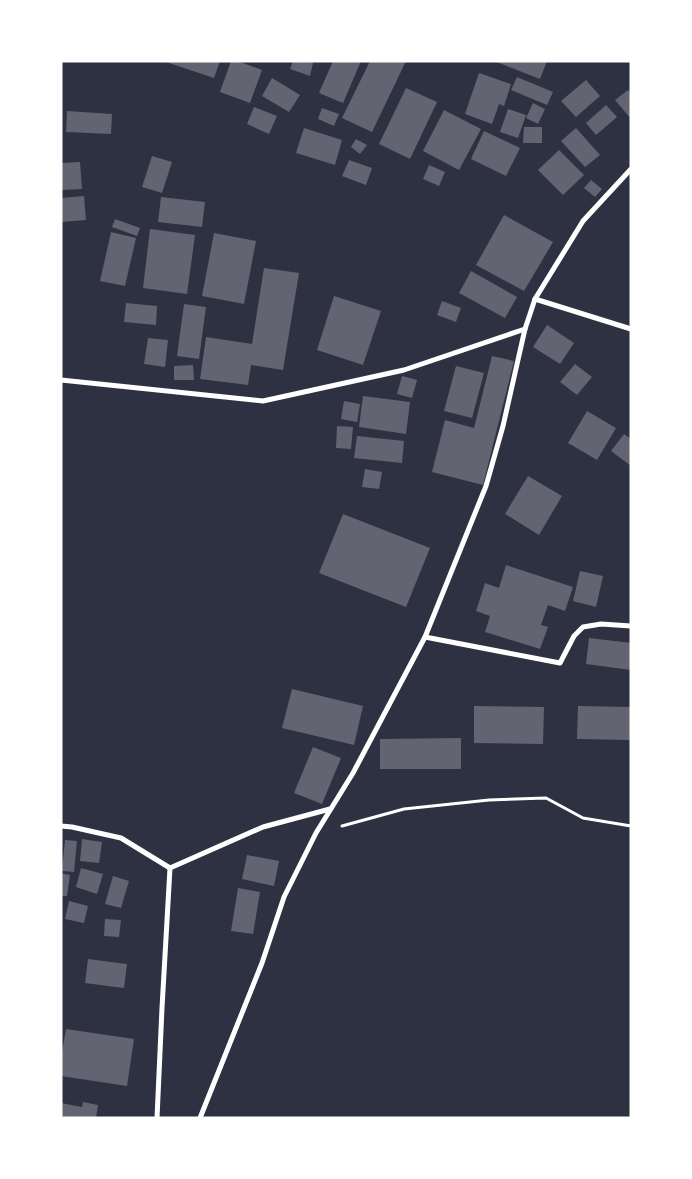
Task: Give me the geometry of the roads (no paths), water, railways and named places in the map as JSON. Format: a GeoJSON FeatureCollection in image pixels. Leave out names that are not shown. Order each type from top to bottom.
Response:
{"type":"FeatureCollection","features":[{"type":"Feature","properties":{"kind":"street"},"geometry":{"type":"LineString","coordinates":[[200,1118],[262,963],[284,897],[316,833],[353,773],[425,637],[486,486],[503,426],[525,329],[534,299],[583,221],[631,168]]}},
{"type":"Feature","properties":{"kind":"street"},"geometry":{"type":"LineString","coordinates":[[534,299],[631,329]]}},
{"type":"Feature","properties":{"kind":"street"},"geometry":{"type":"LineString","coordinates":[[61,380],[263,401],[404,370],[525,329]]}},
{"type":"Feature","properties":{"kind":"street"},"geometry":{"type":"LineString","coordinates":[[425,637],[560,663],[574,636],[583,627],[601,624],[631,626]]}},
{"type":"Feature","properties":{"kind":"street"},"geometry":{"type":"LineString","coordinates":[[170,868],[263,827],[330,809]]}},
{"type":"Feature","properties":{"kind":"street"},"geometry":{"type":"LineString","coordinates":[[61,826],[121,838],[170,868]]}},
{"type":"Feature","properties":{"kind":"street"},"geometry":{"type":"LineString","coordinates":[[157,1118],[170,868]]}}]}
